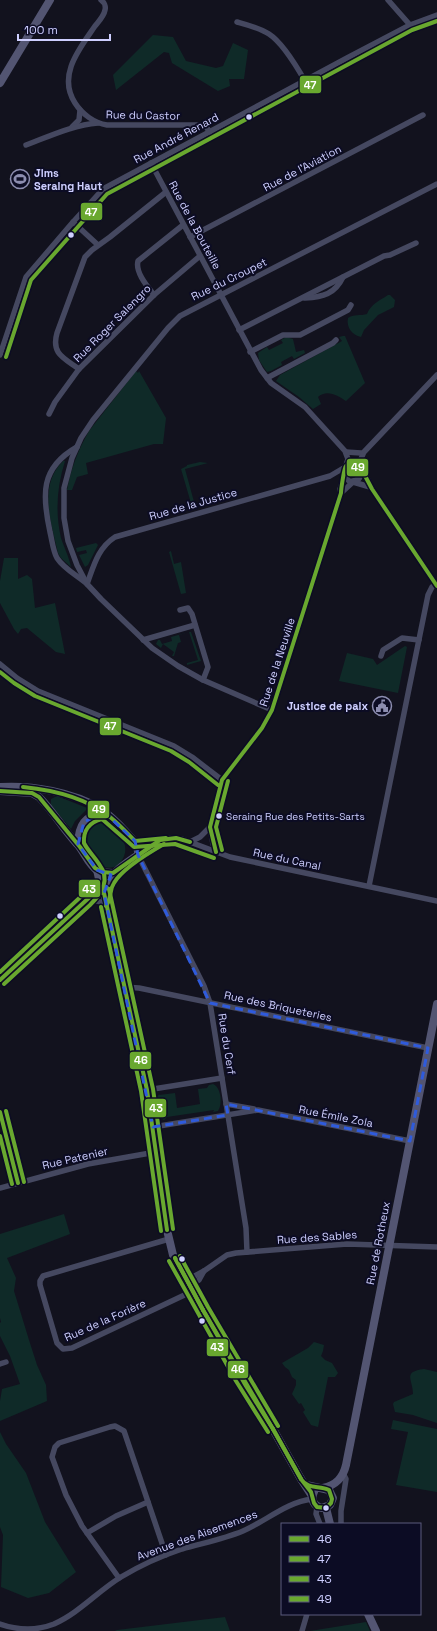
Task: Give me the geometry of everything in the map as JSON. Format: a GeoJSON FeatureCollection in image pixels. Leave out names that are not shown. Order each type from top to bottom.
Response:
{"type":"FeatureCollection","features":[{"type":"Feature","properties":{"kind":"street"},"geometry":{"type":"LineString","coordinates":[[0,72],[44,0]]}},
{"type":"Feature","properties":{"kind":"street"},"geometry":{"type":"LineString","coordinates":[[0,83],[50,0]]}},
{"type":"Feature","properties":{"kind":"street","name":"Rue du Castor"},"geometry":{"type":"LineString","coordinates":[[98,123],[80,110],[72,99],[69,90],[68,78],[72,60],[104,14],[106,7],[104,2],[101,0]]}},
{"type":"Feature","properties":{"kind":"street"},"geometry":{"type":"LineString","coordinates":[[388,0],[410,25]]}},
{"type":"Feature","properties":{"kind":"street","name":"Rue André Renard"},"geometry":{"type":"LineString","coordinates":[[0,355],[26,277],[103,189],[410,25],[437,15]]}},
{"type":"Feature","properties":{"kind":"street"},"geometry":{"type":"LineString","coordinates":[[238,22],[271,35],[295,63],[305,81]]}},
{"type":"Feature","properties":{"kind":"street"},"geometry":{"type":"LineString","coordinates":[[80,110],[80,118],[88,117],[86,124]]}},
{"type":"Feature","properties":{"kind":"street","name":"Rue de l'Aviation"},"geometry":{"type":"LineString","coordinates":[[190,237],[423,115]]}},
{"type":"Feature","properties":{"kind":"street","name":"Rue du Castor"},"geometry":{"type":"LineString","coordinates":[[71,128],[80,118]]}},
{"type":"Feature","properties":{"kind":"street","name":"Rue du Castor"},"geometry":{"type":"LineString","coordinates":[[26,145],[71,128],[86,124],[98,123],[111,126],[198,126],[206,127],[210,132]]}},
{"type":"Feature","properties":{"kind":"street","name":"Rue de la Bouteille"},"geometry":{"type":"LineString","coordinates":[[151,163],[250,352],[267,378],[305,407],[347,452],[354,465]]}},
{"type":"Feature","properties":{"kind":"street","name":"Rue du Croupet"},"geometry":{"type":"LineString","coordinates":[[87,584],[72,553],[64,518],[64,488],[68,470],[77,447],[93,420],[173,322],[187,311],[437,184]]}},
{"type":"Feature","properties":{"kind":"street"},"geometry":{"type":"LineString","coordinates":[[79,369],[58,352],[55,347],[55,338],[83,261],[98,245],[166,192]]}},
{"type":"Feature","properties":{"kind":"street"},"geometry":{"type":"LineString","coordinates":[[73,222],[98,245]]}},
{"type":"Feature","properties":{"kind":"street"},"geometry":{"type":"LineString","coordinates":[[154,295],[138,269],[138,261],[183,225]]}},
{"type":"Feature","properties":{"kind":"street"},"geometry":{"type":"LineString","coordinates":[[239,330],[343,276],[384,256],[390,255],[416,243]]}},
{"type":"Feature","properties":{"kind":"street","name":"Rue Roger Salengro"},"geometry":{"type":"LineString","coordinates":[[49,414],[55,402],[79,369],[154,295],[200,256]]}},
{"type":"Feature","properties":{"kind":"street"},"geometry":{"type":"LineString","coordinates":[[302,298],[327,295],[337,288],[343,276]]}},
{"type":"Feature","properties":{"kind":"street"},"geometry":{"type":"LineString","coordinates":[[250,352],[283,334],[300,335],[348,310],[351,305]]}},
{"type":"Feature","properties":{"kind":"street"},"geometry":{"type":"LineString","coordinates":[[267,378],[336,340]]}},
{"type":"Feature","properties":{"kind":"street"},"geometry":{"type":"LineString","coordinates":[[354,465],[362,453],[437,375]]}},
{"type":"Feature","properties":{"kind":"street","name":"Rue du Croupet"},"geometry":{"type":"LineString","coordinates":[[77,447],[65,455],[53,469],[46,482],[44,504],[56,556],[68,569],[87,584],[143,640],[168,660],[203,680],[272,710]]}},
{"type":"Feature","properties":{"kind":"street"},"geometry":{"type":"LineString","coordinates":[[362,453],[347,452],[348,459],[370,483],[370,487],[436,585],[432,587],[428,595],[368,886]]}},
{"type":"Feature","properties":{"kind":"street"},"geometry":{"type":"LineString","coordinates":[[362,453],[360,461],[343,473],[347,480],[370,487]]}},
{"type":"Feature","properties":{"kind":"street"},"geometry":{"type":"LineString","coordinates":[[353,482],[360,477],[354,465]]}},
{"type":"Feature","properties":{"kind":"street","name":"Rue de la Justice"},"geometry":{"type":"LineString","coordinates":[[87,584],[99,553],[109,541],[115,537],[331,476],[354,465]]}},
{"type":"Feature","properties":{"kind":"street"},"geometry":{"type":"LineString","coordinates":[[331,476],[339,480],[341,486]]}},
{"type":"Feature","properties":{"kind":"street","name":"Rue de la Justice"},"geometry":{"type":"LineString","coordinates":[[331,476],[344,477]]}},
{"type":"Feature","properties":{"kind":"street","name":"Rue de la Neuville"},"geometry":{"type":"LineString","coordinates":[[216,852],[210,827],[222,780],[262,728],[272,710],[341,493],[340,491],[344,477]]}},
{"type":"Feature","properties":{"kind":"street","name":"Rue de la Neuville"},"geometry":{"type":"LineString","coordinates":[[341,493],[353,482]]}},
{"type":"Feature","properties":{"kind":"street"},"geometry":{"type":"LineString","coordinates":[[180,610],[189,609],[195,625],[208,667],[203,680]]}},
{"type":"Feature","properties":{"kind":"street"},"geometry":{"type":"LineString","coordinates":[[143,640],[195,625]]}},
{"type":"Feature","properties":{"kind":"street"},"geometry":{"type":"LineString","coordinates":[[381,656],[383,650],[402,638],[419,640]]}},
{"type":"Feature","properties":{"kind":"street"},"geometry":{"type":"LineString","coordinates":[[0,664],[38,691],[174,746],[192,757],[222,780]]}},
{"type":"Feature","properties":{"kind":"street"},"geometry":{"type":"LineString","coordinates":[[0,788],[58,792],[96,807],[104,812],[135,841],[138,855]]}},
{"type":"Feature","properties":{"kind":"street"},"geometry":{"type":"LineString","coordinates":[[19,789],[39,797],[71,838],[78,844]]}},
{"type":"Feature","properties":{"kind":"street"},"geometry":{"type":"LineString","coordinates":[[104,812],[91,816],[84,822],[79,832],[78,844],[79,848],[97,870],[104,873],[113,873]]}},
{"type":"Feature","properties":{"kind":"street"},"geometry":{"type":"LineString","coordinates":[[190,842],[200,837],[210,827]]}},
{"type":"Feature","properties":{"kind":"street","name":"Rue du Canal"},"geometry":{"type":"LineString","coordinates":[[135,841],[176,838],[230,857],[437,901]]}},
{"type":"Feature","properties":{"kind":"street"},"geometry":{"type":"LineString","coordinates":[[104,900],[109,880],[113,873],[160,840]]}},
{"type":"Feature","properties":{"kind":"street","name":"Rue du Cerf"},"geometry":{"type":"LineString","coordinates":[[138,855],[204,986],[210,1003],[246,1228],[247,1252]]}},
{"type":"Feature","properties":{"kind":"street"},"geometry":{"type":"LineString","coordinates":[[97,870],[147,1090],[169,1240],[175,1259],[312,1498],[321,1507],[329,1523]]}},
{"type":"Feature","properties":{"kind":"street"},"geometry":{"type":"LineString","coordinates":[[0,980],[93,894],[99,881]]}},
{"type":"Feature","properties":{"kind":"street"},"geometry":{"type":"LineString","coordinates":[[93,894],[97,892],[104,900]]}},
{"type":"Feature","properties":{"kind":"street"},"geometry":{"type":"LineString","coordinates":[[86,901],[104,900]]}},
{"type":"Feature","properties":{"kind":"street","name":"Rue des Briqueteries"},"geometry":{"type":"LineString","coordinates":[[124,987],[140,988],[428,1048]]}},
{"type":"Feature","properties":{"kind":"street","name":"Rue de Rotheux"},"geometry":{"type":"LineString","coordinates":[[344,1475],[437,1004]]}},
{"type":"Feature","properties":{"kind":"street"},"geometry":{"type":"LineString","coordinates":[[147,1090],[222,1078]]}},
{"type":"Feature","properties":{"kind":"street","name":"Rue Émile Zola"},"geometry":{"type":"LineString","coordinates":[[226,1104],[410,1141]]}},
{"type":"Feature","properties":{"kind":"street","name":"Rue Émile Zola"},"geometry":{"type":"LineString","coordinates":[[153,1127],[258,1110]]}},
{"type":"Feature","properties":{"kind":"street"},"geometry":{"type":"LineString","coordinates":[[0,1112],[18,1182]]}},
{"type":"Feature","properties":{"kind":"street","name":"Rue Patenier"},"geometry":{"type":"LineString","coordinates":[[0,1188],[88,1164],[156,1152]]}},
{"type":"Feature","properties":{"kind":"street","name":"Rue de la Forière"},"geometry":{"type":"LineString","coordinates":[[169,1240],[44,1276],[40,1280],[40,1285],[57,1343],[63,1349],[72,1348],[190,1286]]}},
{"type":"Feature","properties":{"kind":"street","name":"Rue des Sables"},"geometry":{"type":"LineString","coordinates":[[190,1286],[204,1271],[227,1255],[347,1244],[437,1247]]}},
{"type":"Feature","properties":{"kind":"street"},"geometry":{"type":"LineString","coordinates":[[0,1364],[6,1362]]}},
{"type":"Feature","properties":{"kind":"street"},"geometry":{"type":"LineString","coordinates":[[119,1578],[87,1533],[66,1495],[53,1462],[52,1451],[59,1443],[110,1427],[120,1428],[126,1435],[166,1555]]}},
{"type":"Feature","properties":{"kind":"street"},"geometry":{"type":"LineString","coordinates":[[320,1523],[316,1514],[321,1507],[332,1502],[332,1495],[336,1483],[344,1475],[346,1479],[341,1511],[341,1523]]}},
{"type":"Feature","properties":{"kind":"street"},"geometry":{"type":"LineString","coordinates":[[312,1498],[314,1492],[336,1483]]}},
{"type":"Feature","properties":{"kind":"street"},"geometry":{"type":"LineString","coordinates":[[306,1486],[329,1490],[332,1495]]}},
{"type":"Feature","properties":{"kind":"street","name":"Avenue des Aisemences"},"geometry":{"type":"LineString","coordinates":[[0,1624],[10,1627],[31,1629],[53,1624],[66,1617],[119,1578],[145,1563],[243,1531],[296,1502],[312,1498]]}},
{"type":"Feature","properties":{"kind":"street"},"geometry":{"type":"LineString","coordinates":[[87,1533],[116,1516],[148,1502]]}},
{"type":"Feature","properties":{"kind":"street"},"geometry":{"type":"LineString","coordinates":[[302,1631],[307,1615]]}},
{"type":"Feature","properties":{"kind":"street"},"geometry":{"type":"LineString","coordinates":[[368,1615],[376,1631]]}},
{"type":"Feature","properties":{"kind":"highlighted area"},"geometry":{"type":"Polygon","coordinates":[[[104,812],[135,841],[138,855],[210,1003],[428,1048],[410,1141],[226,1104],[228,1115],[153,1127],[104,893],[111,875],[97,870],[78,844],[84,822],[104,812]]]}},
{"type":"Feature","properties":{"kind":"green space"},"geometry":{"type":"Polygon","coordinates":[[[153,35],[173,37],[186,61],[216,68],[223,66],[233,43],[248,50],[244,79],[229,79],[230,86],[218,91],[172,63],[169,53],[164,52],[116,90],[113,75],[153,35]]]}},
{"type":"Feature","properties":{"kind":"green space"},"geometry":{"type":"Polygon","coordinates":[[[388,295],[395,300],[394,307],[378,315],[364,330],[361,337],[350,330],[348,318],[367,314],[373,305],[388,295]]]}},
{"type":"Feature","properties":{"kind":"green space"},"geometry":{"type":"Polygon","coordinates":[[[345,336],[365,383],[346,401],[336,395],[325,393],[318,397],[321,404],[313,409],[276,381],[280,375],[342,341],[339,337],[345,336]]]}},
{"type":"Feature","properties":{"kind":"green space"},"geometry":{"type":"Polygon","coordinates":[[[286,337],[293,339],[296,352],[304,350],[305,353],[294,359],[292,356],[281,362],[282,365],[267,372],[259,360],[258,353],[267,347],[269,350],[283,343],[281,340],[286,337]]]}},
{"type":"Feature","properties":{"kind":"green space"},"geometry":{"type":"Polygon","coordinates":[[[136,371],[138,373],[139,371],[166,418],[163,444],[154,444],[86,463],[88,474],[77,477],[72,490],[67,490],[75,460],[89,431],[136,371]]]}},
{"type":"Feature","properties":{"kind":"green space"},"geometry":{"type":"Polygon","coordinates":[[[63,461],[65,461],[60,480],[58,519],[61,538],[71,567],[61,558],[58,553],[48,505],[51,482],[55,471],[63,461]]]}},
{"type":"Feature","properties":{"kind":"green space"},"geometry":{"type":"Polygon","coordinates":[[[200,462],[208,463],[185,469],[196,509],[193,510],[181,469],[187,465],[200,462]]]}},
{"type":"Feature","properties":{"kind":"green space"},"geometry":{"type":"Polygon","coordinates":[[[96,543],[98,545],[88,565],[85,567],[79,555],[87,553],[86,550],[77,552],[76,548],[96,543]]]}},
{"type":"Feature","properties":{"kind":"green space"},"geometry":{"type":"Polygon","coordinates":[[[171,551],[174,564],[181,562],[186,593],[181,594],[169,552],[171,551]]]}},
{"type":"Feature","properties":{"kind":"green space"},"geometry":{"type":"Polygon","coordinates":[[[4,558],[18,558],[18,579],[27,575],[32,579],[35,608],[55,603],[65,654],[56,652],[27,628],[21,629],[18,634],[14,629],[0,603],[0,581],[4,558]]]}},
{"type":"Feature","properties":{"kind":"green space"},"geometry":{"type":"Polygon","coordinates":[[[189,632],[191,632],[201,661],[187,665],[187,663],[198,660],[189,632]]]}},
{"type":"Feature","properties":{"kind":"green space"},"geometry":{"type":"Polygon","coordinates":[[[189,632],[179,635],[181,642],[178,643],[174,656],[172,656],[174,652],[163,644],[161,648],[156,644],[158,640],[160,640],[162,644],[172,641],[171,637],[189,632]]]}},
{"type":"Feature","properties":{"kind":"green space"},"geometry":{"type":"Polygon","coordinates":[[[405,646],[407,647],[398,693],[339,681],[347,653],[373,659],[377,665],[405,646]]]}},
{"type":"Feature","properties":{"kind":"green space"},"geometry":{"type":"Polygon","coordinates":[[[57,796],[87,808],[75,821],[71,829],[51,805],[51,799],[57,796]]]}},
{"type":"Feature","properties":{"kind":"green space"},"geometry":{"type":"Polygon","coordinates":[[[96,818],[104,818],[108,820],[116,828],[124,842],[124,856],[115,867],[106,867],[97,863],[89,856],[84,846],[82,836],[86,826],[96,818]]]}},
{"type":"Feature","properties":{"kind":"green space"},"geometry":{"type":"Polygon","coordinates":[[[213,1084],[218,1088],[221,1100],[218,1111],[213,1112],[214,1110],[167,1117],[164,1120],[158,1117],[155,1098],[161,1093],[159,1095],[175,1093],[177,1108],[200,1104],[198,1089],[207,1088],[209,1085],[213,1084]]]}},
{"type":"Feature","properties":{"kind":"green space"},"geometry":{"type":"Polygon","coordinates":[[[64,1214],[70,1234],[7,1258],[16,1278],[14,1291],[29,1340],[37,1365],[46,1385],[47,1401],[0,1421],[0,1401],[2,1389],[20,1384],[10,1356],[0,1336],[0,1234],[64,1214]]]}},
{"type":"Feature","properties":{"kind":"green space"},"geometry":{"type":"Polygon","coordinates":[[[314,1342],[324,1345],[321,1356],[325,1360],[332,1363],[338,1373],[335,1377],[328,1377],[318,1427],[311,1425],[303,1412],[305,1410],[301,1403],[299,1404],[292,1394],[296,1385],[296,1380],[282,1363],[308,1348],[314,1342]]]}},
{"type":"Feature","properties":{"kind":"green space"},"geometry":{"type":"Polygon","coordinates":[[[424,1369],[437,1372],[437,1423],[413,1415],[395,1412],[393,1404],[394,1402],[413,1394],[410,1377],[411,1374],[417,1370],[424,1369]]]}},
{"type":"Feature","properties":{"kind":"green space"},"geometry":{"type":"Polygon","coordinates":[[[393,1420],[437,1429],[437,1492],[396,1485],[408,1432],[391,1429],[393,1420]]]}},
{"type":"Feature","properties":{"kind":"green space"},"geometry":{"type":"Polygon","coordinates":[[[0,1432],[6,1444],[26,1473],[45,1522],[76,1572],[49,1593],[28,1598],[1,1587],[3,1535],[0,1527],[0,1432]]]}},
{"type":"Feature","properties":{"kind":"green space"},"geometry":{"type":"Polygon","coordinates":[[[225,1617],[230,1631],[115,1631],[117,1630],[225,1617]]]}},
{"type":"Feature","properties":{"kind":"green space"},"geometry":{"type":"Polygon","coordinates":[[[366,1622],[370,1631],[310,1631],[366,1622]]]}},
{"type":"Feature","properties":{"kind":"transit line","name":"47"},"geometry":{"type":"LineString","coordinates":[[6,357],[31,280],[107,194],[412,30],[437,21]]}},
{"type":"Feature","properties":{"kind":"transit line","name":"49"},"geometry":{"type":"LineString","coordinates":[[216,852],[210,827],[222,780],[262,728],[272,710],[341,493],[344,471],[347,465],[352,463],[362,470],[372,489],[437,586]]}},
{"type":"Feature","properties":{"kind":"transit line","name":"47"},"geometry":{"type":"LineString","coordinates":[[0,672],[35,696],[171,751],[189,762],[218,785]]}},
{"type":"Feature","properties":{"kind":"transit line","name":"47"},"geometry":{"type":"LineString","coordinates":[[222,850],[216,827],[228,781]]}},
{"type":"Feature","properties":{"kind":"transit line","name":"49"},"geometry":{"type":"LineString","coordinates":[[23,787],[58,793],[90,804],[113,820],[135,841],[166,838]]}},
{"type":"Feature","properties":{"kind":"transit line","name":"49"},"geometry":{"type":"LineString","coordinates":[[0,791],[32,793],[39,797],[80,847],[95,868],[102,872],[113,873],[160,840],[176,838],[190,842]]}},
{"type":"Feature","properties":{"kind":"transit line","name":"47"},"geometry":{"type":"LineString","coordinates":[[4,984],[90,905],[104,886],[105,881],[103,870],[84,843],[86,830],[94,822],[102,819],[134,847],[175,844],[214,858]]}},
{"type":"Feature","properties":{"kind":"transit line","name":"47"},"geometry":{"type":"LineString","coordinates":[[106,906],[112,886],[123,872],[164,844]]}},
{"type":"Feature","properties":{"kind":"transit line","name":"43"},"geometry":{"type":"LineString","coordinates":[[0,972],[89,889],[99,886],[109,889],[153,1089],[173,1229]]}},
{"type":"Feature","properties":{"kind":"transit line","name":"46"},"geometry":{"type":"LineString","coordinates":[[0,980],[93,894],[97,892],[104,893]]}},
{"type":"Feature","properties":{"kind":"transit line","name":"46"},"geometry":{"type":"LineString","coordinates":[[104,893],[147,1090],[167,1230]]}},
{"type":"Feature","properties":{"kind":"transit line","name":"43"},"geometry":{"type":"LineString","coordinates":[[101,907],[141,1091],[161,1231]]}},
{"type":"Feature","properties":{"kind":"transit line","name":"43"},"geometry":{"type":"LineString","coordinates":[[6,1111],[24,1182]]}},
{"type":"Feature","properties":{"kind":"transit line","name":"46"},"geometry":{"type":"LineString","coordinates":[[0,1112],[18,1183]]}},
{"type":"Feature","properties":{"kind":"transit line","name":"47"},"geometry":{"type":"LineString","coordinates":[[0,1136],[12,1184]]}},
{"type":"Feature","properties":{"kind":"transit line","name":"43"},"geometry":{"type":"LineString","coordinates":[[180,1256],[208,1307],[278,1426]]}},
{"type":"Feature","properties":{"kind":"transit line","name":"46"},"geometry":{"type":"LineString","coordinates":[[175,1258],[203,1310]]}},
{"type":"Feature","properties":{"kind":"transit line","name":"46"},"geometry":{"type":"LineString","coordinates":[[175,1258],[203,1310]]}},
{"type":"Feature","properties":{"kind":"transit line","name":"43"},"geometry":{"type":"LineString","coordinates":[[169,1261],[236,1381],[268,1432]]}},
{"type":"Feature","properties":{"kind":"transit line","name":"46"},"geometry":{"type":"LineString","coordinates":[[203,1310],[273,1429]]}},
{"type":"Feature","properties":{"kind":"transit line","name":"46"},"geometry":{"type":"LineString","coordinates":[[203,1310],[246,1386],[273,1429]]}},
{"type":"Feature","properties":{"kind":"transit line","name":"46"},"geometry":{"type":"LineString","coordinates":[[273,1429],[301,1479]]}},
{"type":"Feature","properties":{"kind":"transit line","name":"46"},"geometry":{"type":"LineString","coordinates":[[273,1429],[301,1479]]}},
{"type":"Feature","properties":{"kind":"transit line","name":"46"},"geometry":{"type":"LineString","coordinates":[[301,1479],[307,1485],[329,1490],[332,1499],[331,1503],[326,1508],[317,1507],[314,1503],[311,1492],[301,1479]]}},
{"type":"Feature","properties":{"kind":"place","name":"Jims Seraing Haut"},"geometry":{"type":"Point","coordinates":[20,179]}},
{"type":"Feature","properties":{"kind":"place","name":"Justice de paix"},"geometry":{"type":"Point","coordinates":[382,706]}},
{"type":"Feature","properties":{"kind":"place","name":"Seraing Rue des Petits-Sarts"},"geometry":{"type":"Point","coordinates":[219,816]}}]}
